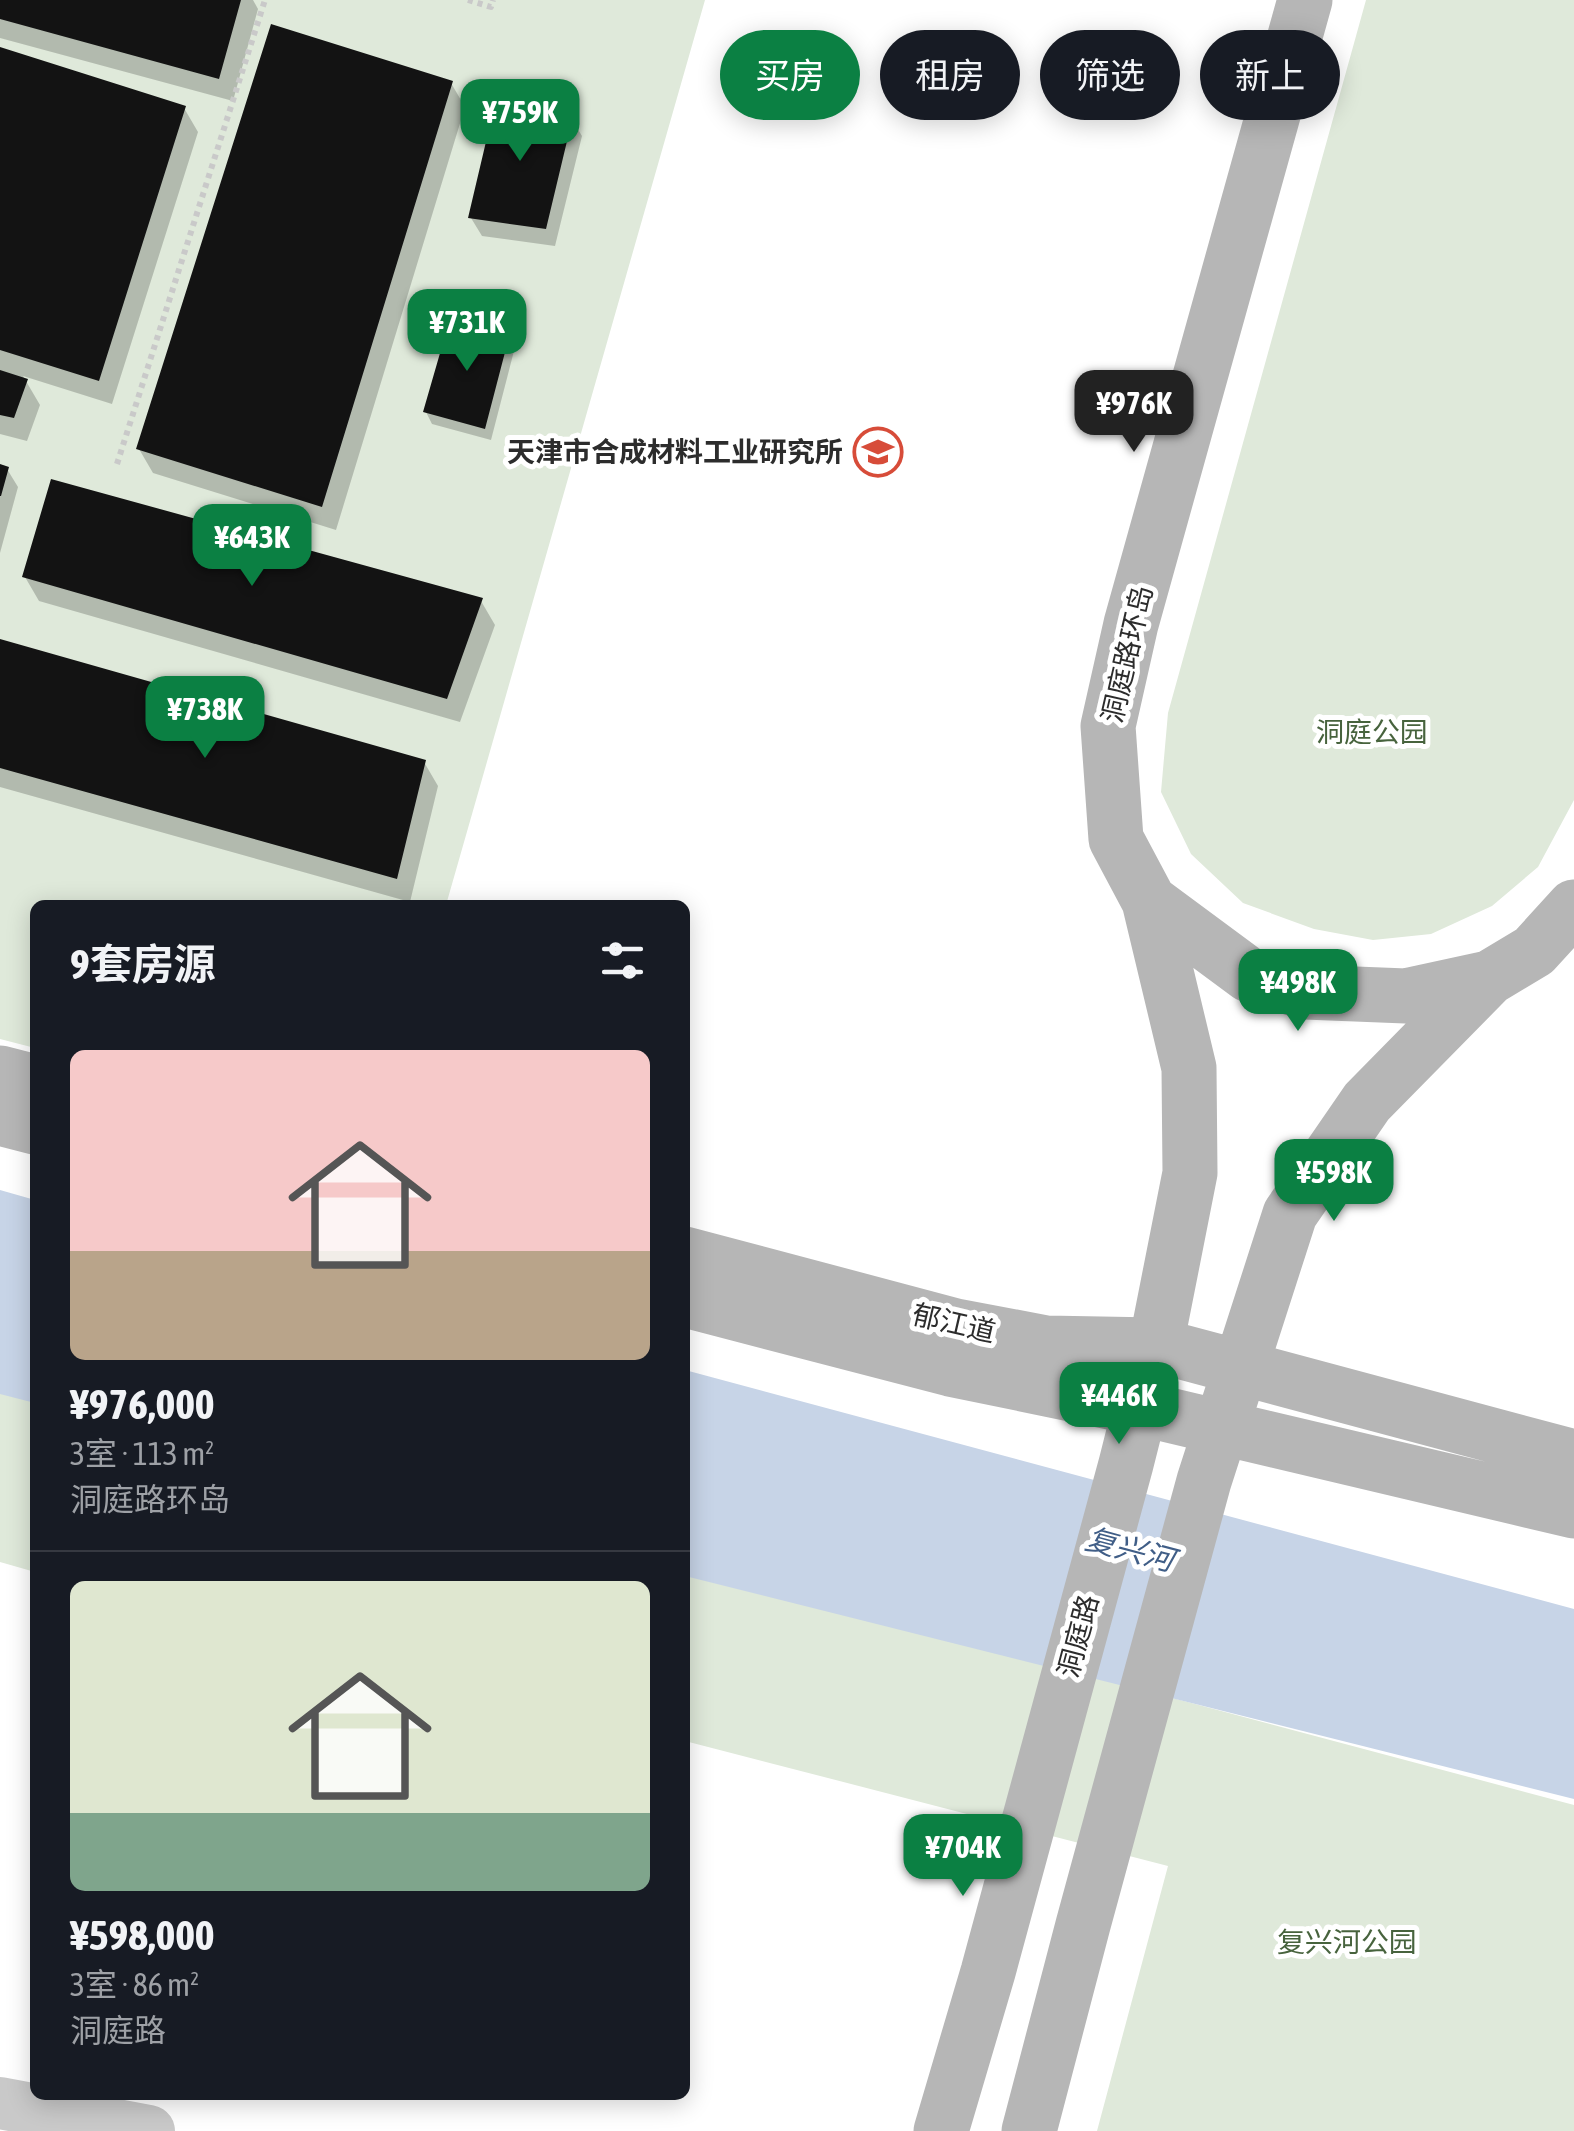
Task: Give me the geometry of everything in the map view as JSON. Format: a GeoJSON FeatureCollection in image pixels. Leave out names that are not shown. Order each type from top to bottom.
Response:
{"type":"FeatureCollection","features":[{"type":"Feature","properties":{"kind":"main road","name":"洞庭路环岛"},"geometry":{"type":"LineString","coordinates":[[1305,0],[1131,624],[1108,726],[1116,839],[1149,901],[1249,975],[1305,992],[1406,996],[1488,978],[1534,951],[1574,907]]}},
{"type":"Feature","properties":{"kind":"main road","name":"洞庭路"},"geometry":{"type":"LineString","coordinates":[[942,2131],[1126,1464],[1156,1345],[1190,1173],[1189,1068],[1149,901]]}},
{"type":"Feature","properties":{"kind":"main road"},"geometry":{"type":"LineString","coordinates":[[1029,2131],[1204,1480],[1290,1214],[1366,1102],[1488,978]]}},
{"type":"Feature","properties":{"kind":"main road"},"geometry":{"type":"LineString","coordinates":[[0,1072],[30,1081]]}},
{"type":"Feature","properties":{"kind":"main road"},"geometry":{"type":"LineString","coordinates":[[0,1118],[30,1126]]}},
{"type":"Feature","properties":{"kind":"main road","name":"郁江道"},"geometry":{"type":"LineString","coordinates":[[690,1255],[956,1326],[1046,1343],[1156,1345],[1574,1457]]}},
{"type":"Feature","properties":{"kind":"main road","name":"郁江道"},"geometry":{"type":"LineString","coordinates":[[690,1301],[950,1370],[1139,1408],[1574,1511]]}},
{"type":"Feature","properties":{"kind":"street"},"geometry":{"type":"LineString","coordinates":[[0,2103],[149,2131]]}},
{"type":"Feature","properties":{"kind":"path"},"geometry":{"type":"LineString","coordinates":[[118,464],[265,0]]}},
{"type":"Feature","properties":{"kind":"path"},"geometry":{"type":"LineString","coordinates":[[468,0],[491,7],[493,0]]}},
{"type":"Feature","properties":{"kind":"green space"},"geometry":{"type":"Polygon","coordinates":[[[0,0],[705,0],[447,900],[30,900],[30,1047],[0,1039],[0,0]]]}},
{"type":"Feature","properties":{"kind":"green space","name":"洞庭公园"},"geometry":{"type":"Polygon","coordinates":[[[1366,0],[1574,0],[1574,800],[1538,867],[1492,906],[1431,934],[1373,940],[1314,929],[1243,903],[1191,854],[1161,792],[1168,713],[1333,120],[1340,120],[1340,94],[1366,0]]]}},
{"type":"Feature","properties":{"kind":"green space"},"geometry":{"type":"Polygon","coordinates":[[[0,1385],[30,1393],[30,1571],[0,1562],[0,1385]]]}},
{"type":"Feature","properties":{"kind":"green space","name":"复兴河公园"},"geometry":{"type":"Polygon","coordinates":[[[690,1569],[1574,1805],[1574,2131],[1097,2131],[1168,1866],[690,1742],[690,1569]]]}},
{"type":"Feature","properties":{"kind":"water"},"geometry":{"type":"Polygon","coordinates":[[[0,1190],[30,1199],[30,1402],[0,1394],[0,1190]]]}},
{"type":"Feature","properties":{"kind":"water","name":"复兴河"},"geometry":{"type":"Polygon","coordinates":[[[690,1371],[1574,1609],[1574,1799],[690,1577],[690,1371]]]}},
{"type":"Feature","properties":{"kind":"building"},"geometry":{"type":"Polygon","coordinates":[[[0,0],[241,0],[219,79],[0,19],[0,0]]]}},
{"type":"Feature","properties":{"kind":"building"},"geometry":{"type":"Polygon","coordinates":[[[271,24],[453,81],[322,507],[136,449],[271,24]]]}},
{"type":"Feature","properties":{"kind":"building"},"geometry":{"type":"Polygon","coordinates":[[[0,47],[186,106],[99,381],[0,350],[0,47]]]}},
{"type":"Feature","properties":{"kind":"building"},"geometry":{"type":"Polygon","coordinates":[[[497,95],[573,116],[546,229],[468,218],[497,95]]]}},
{"type":"Feature","properties":{"kind":"building"},"geometry":{"type":"Polygon","coordinates":[[[449,322],[510,333],[485,429],[423,412],[449,322]]]}},
{"type":"Feature","properties":{"kind":"building"},"geometry":{"type":"Polygon","coordinates":[[[0,370],[28,379],[14,418],[0,415],[0,370]]]}},
{"type":"Feature","properties":{"kind":"building"},"geometry":{"type":"Polygon","coordinates":[[[0,464],[9,467],[1,496],[0,496],[0,464]]]}},
{"type":"Feature","properties":{"kind":"building"},"geometry":{"type":"Polygon","coordinates":[[[51,479],[483,598],[447,699],[22,577],[51,479]]]}},
{"type":"Feature","properties":{"kind":"building"},"geometry":{"type":"Polygon","coordinates":[[[0,639],[426,760],[397,879],[0,768],[0,639]]]}},
{"type":"Feature","properties":{"kind":"place","name":"天津市合成材料工业研究所"},"geometry":{"type":"Point","coordinates":[878,452]}}]}
